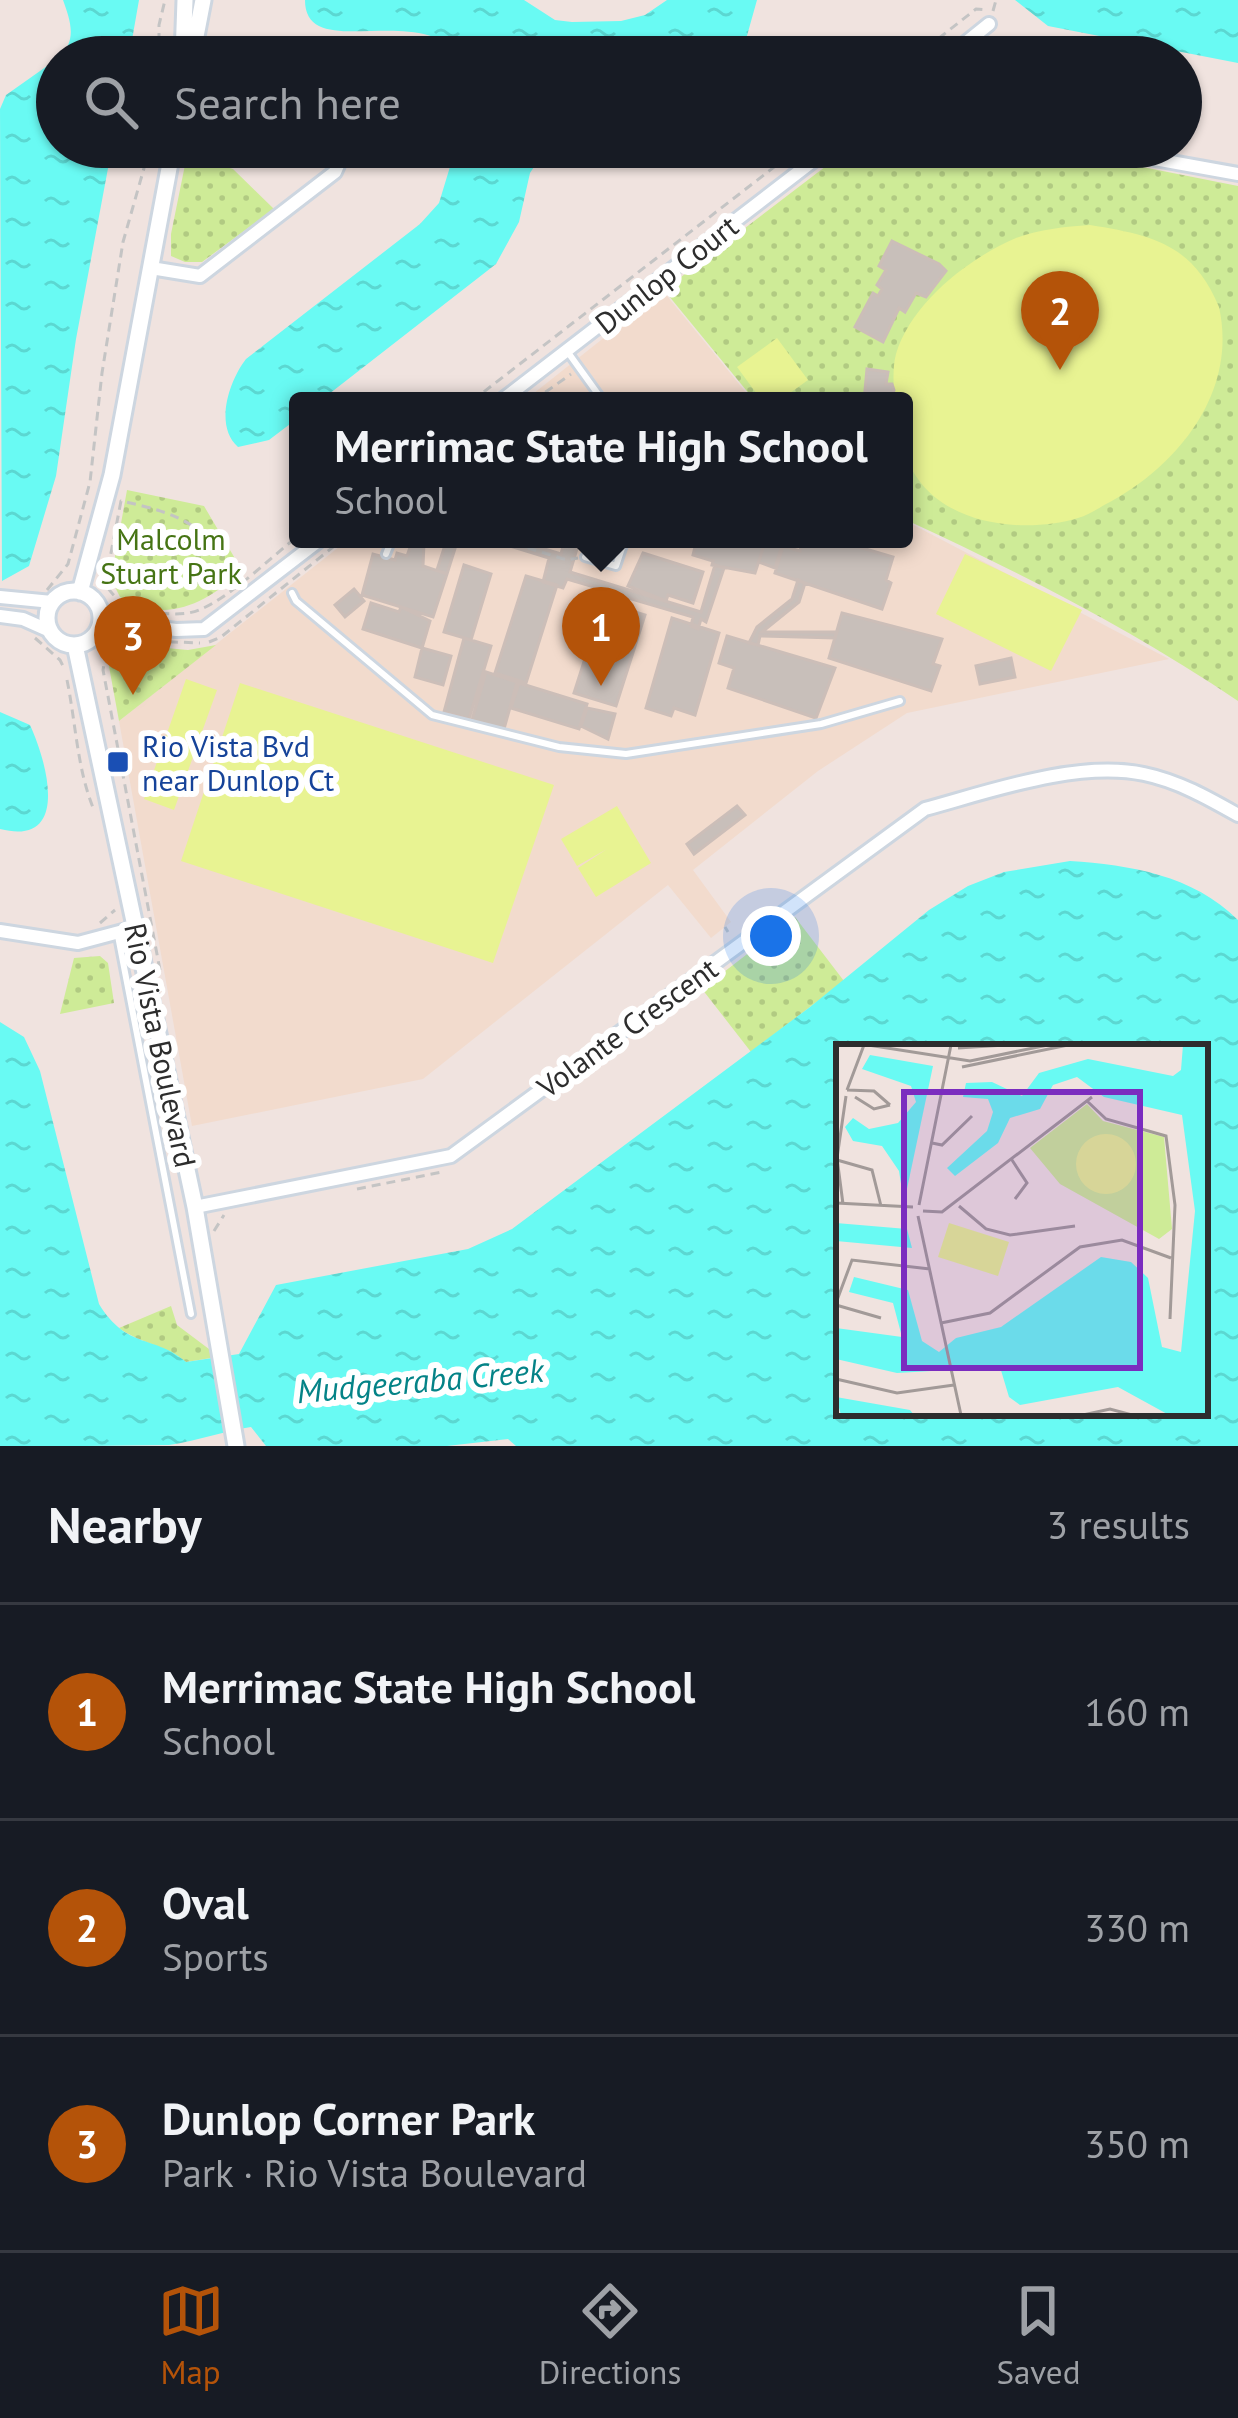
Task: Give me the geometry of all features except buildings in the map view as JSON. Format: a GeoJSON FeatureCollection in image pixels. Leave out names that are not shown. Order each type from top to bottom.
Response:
{"type":"FeatureCollection","features":[{"type":"Feature","properties":{"kind":"street"},"geometry":{"type":"LineString","coordinates":[[185,0],[187,36]]}},
{"type":"Feature","properties":{"kind":"street"},"geometry":{"type":"LineString","coordinates":[[194,36],[203,0]]}},
{"type":"Feature","properties":{"kind":"street"},"geometry":{"type":"LineString","coordinates":[[979,36],[988,24]]}},
{"type":"Feature","properties":{"kind":"street"},"geometry":{"type":"LineString","coordinates":[[80,592],[112,476],[169,168]]}},
{"type":"Feature","properties":{"kind":"street"},"geometry":{"type":"LineString","coordinates":[[151,268],[200,276],[337,168]]}},
{"type":"Feature","properties":{"kind":"street","name":"Dunlop Court"},"geometry":{"type":"LineString","coordinates":[[513,392],[804,168]]}},
{"type":"Feature","properties":{"kind":"street"},"geometry":{"type":"LineString","coordinates":[[1202,168],[1238,174]]}},
{"type":"Feature","properties":{"kind":"street"},"geometry":{"type":"LineString","coordinates":[[101,620],[203,629],[309,548]]}},
{"type":"Feature","properties":{"kind":"street"},"geometry":{"type":"LineString","coordinates":[[80,592],[96,602],[101,620],[93,638],[75,646],[56,639],[46,621],[52,602],[60,595],[80,592]]}},
{"type":"Feature","properties":{"kind":"street"},"geometry":{"type":"LineString","coordinates":[[0,597],[52,602]]}},
{"type":"Feature","properties":{"kind":"street"},"geometry":{"type":"LineString","coordinates":[[0,616],[23,619],[50,631]]}},
{"type":"Feature","properties":{"kind":"street","name":"Rio Vista Boulevard"},"geometry":{"type":"LineString","coordinates":[[75,646],[138,927],[236,1446]]}},
{"type":"Feature","properties":{"kind":"street","name":"Volante Crescent"},"geometry":{"type":"LineString","coordinates":[[194,1208],[451,1156],[925,808],[1103,769],[1145,774],[1195,790],[1238,815]]}},
{"type":"Feature","properties":{"kind":"street"},"geometry":{"type":"LineString","coordinates":[[0,931],[78,943],[138,927]]}},
{"type":"Feature","properties":{"kind":"lane"},"geometry":{"type":"LineString","coordinates":[[567,351],[597,392]]}},
{"type":"Feature","properties":{"kind":"lane"},"geometry":{"type":"LineString","coordinates":[[386,554],[388,548]]}},
{"type":"Feature","properties":{"kind":"lane"},"geometry":{"type":"LineString","coordinates":[[584,557],[616,566],[623,548]]}},
{"type":"Feature","properties":{"kind":"lane"},"geometry":{"type":"LineString","coordinates":[[292,593],[432,716],[559,747],[626,754],[821,724],[899,701]]}},
{"type":"Feature","properties":{"kind":"lane","name":"Rio Vista Boulevard"},"geometry":{"type":"LineString","coordinates":[[118,932],[191,1314]]}},
{"type":"Feature","properties":{"kind":"path"},"geometry":{"type":"LineString","coordinates":[[159,36],[165,0]]}},
{"type":"Feature","properties":{"kind":"path"},"geometry":{"type":"LineString","coordinates":[[36,592],[46,591],[64,573],[86,500],[123,242],[144,168]]}},
{"type":"Feature","properties":{"kind":"path"},"geometry":{"type":"LineString","coordinates":[[484,392],[773,168]]}},
{"type":"Feature","properties":{"kind":"path"},"geometry":{"type":"LineString","coordinates":[[241,581],[204,531],[180,517],[121,501],[106,584],[117,601],[129,608],[178,614],[201,609],[241,581],[289,543]]}},
{"type":"Feature","properties":{"kind":"path"},"geometry":{"type":"LineString","coordinates":[[162,979],[103,670],[106,651],[124,640],[181,645],[221,637],[333,548]]}},
{"type":"Feature","properties":{"kind":"path"},"geometry":{"type":"LineString","coordinates":[[529,548],[568,560],[584,557]]}},
{"type":"Feature","properties":{"kind":"path"},"geometry":{"type":"LineString","coordinates":[[29,634],[61,660],[81,746],[80,773],[98,819]]}},
{"type":"Feature","properties":{"kind":"path"},"geometry":{"type":"LineString","coordinates":[[98,938],[100,922],[120,901]]}},
{"type":"Feature","properties":{"kind":"shaded area"},"geometry":{"type":"Polygon","coordinates":[[[663,291],[746,392],[535,392],[663,291]]]}},
{"type":"Feature","properties":{"kind":"shaded area"},"geometry":{"type":"Polygon","coordinates":[[[913,525],[1169,659],[907,713],[818,771],[693,870],[731,922],[711,938],[668,885],[423,1079],[192,1126],[119,721],[338,548],[913,548],[913,525]]]}},
{"type":"Feature","properties":{"kind":"green space"},"geometry":{"type":"Polygon","coordinates":[[[184,168],[233,169],[274,209],[202,262],[171,256],[184,168]]]}},
{"type":"Feature","properties":{"kind":"green space"},"geometry":{"type":"Polygon","coordinates":[[[824,168],[1148,168],[1238,186],[1238,701],[1075,603],[913,523],[913,392],[748,392],[664,290],[824,168]]]}},
{"type":"Feature","properties":{"kind":"green space"},"geometry":{"type":"Polygon","coordinates":[[[1090,225],[1133,233],[1183,256],[1209,286],[1219,307],[1220,368],[1197,422],[1158,468],[1135,486],[1086,515],[1054,523],[1003,524],[978,519],[954,510],[917,478],[913,392],[894,392],[896,354],[914,317],[961,270],[998,247],[1052,229],[1090,225]]]}},
{"type":"Feature","properties":{"kind":"green space"},"geometry":{"type":"Polygon","coordinates":[[[777,338],[808,380],[791,392],[755,392],[737,367],[777,338]]]}},
{"type":"Feature","properties":{"kind":"green space","name":"Malcolm Stuart Park"},"geometry":{"type":"Polygon","coordinates":[[[127,490],[204,506],[243,572],[186,606],[155,609],[120,597],[111,579],[127,490]]]}},
{"type":"Feature","properties":{"kind":"green space"},"geometry":{"type":"Polygon","coordinates":[[[965,554],[1082,610],[1051,671],[936,614],[965,554]]]}},
{"type":"Feature","properties":{"kind":"green space"},"geometry":{"type":"Polygon","coordinates":[[[123,644],[188,650],[216,645],[119,721],[108,661],[123,644]]]}},
{"type":"Feature","properties":{"kind":"green space"},"geometry":{"type":"Polygon","coordinates":[[[186,679],[217,690],[174,810],[144,799],[186,679]]]}},
{"type":"Feature","properties":{"kind":"green space"},"geometry":{"type":"Polygon","coordinates":[[[240,683],[554,785],[493,963],[181,861],[240,683]]]}},
{"type":"Feature","properties":{"kind":"green space"},"geometry":{"type":"Polygon","coordinates":[[[617,806],[651,863],[596,897],[578,868],[607,849],[577,866],[561,839],[617,806]]]}},
{"type":"Feature","properties":{"kind":"green space"},"geometry":{"type":"Polygon","coordinates":[[[795,917],[844,981],[751,1052],[702,989],[795,917]]]}},
{"type":"Feature","properties":{"kind":"green space"},"geometry":{"type":"Polygon","coordinates":[[[100,956],[108,963],[114,1003],[60,1014],[74,958],[100,956]]]}},
{"type":"Feature","properties":{"kind":"green space"},"geometry":{"type":"Polygon","coordinates":[[[171,1306],[177,1325],[209,1349],[211,1358],[186,1362],[119,1328],[171,1306]]]}},
{"type":"Feature","properties":{"kind":"water"},"geometry":{"type":"Polygon","coordinates":[[[63,0],[139,0],[133,36],[70,36],[63,0]]]}},
{"type":"Feature","properties":{"kind":"water"},"geometry":{"type":"Polygon","coordinates":[[[305,0],[524,0],[555,20],[572,22],[621,21],[645,15],[667,0],[757,0],[747,36],[428,36],[343,31],[324,28],[310,18],[305,0]]]}},
{"type":"Feature","properties":{"kind":"water"},"geometry":{"type":"Polygon","coordinates":[[[1015,0],[1238,0],[1238,63],[1202,56],[1202,36],[1099,36],[1048,26],[1015,0]]]}},
{"type":"Feature","properties":{"kind":"water"},"geometry":{"type":"Polygon","coordinates":[[[36,74],[36,168],[108,168],[56,476],[29,566],[2,581],[0,109],[6,95],[36,74]]]}},
{"type":"Feature","properties":{"kind":"water"},"geometry":{"type":"Polygon","coordinates":[[[450,168],[533,168],[519,222],[496,264],[332,392],[289,392],[289,425],[269,440],[238,447],[227,427],[227,403],[246,359],[420,224],[439,203],[450,168]]]}},
{"type":"Feature","properties":{"kind":"water"},"geometry":{"type":"Polygon","coordinates":[[[0,712],[30,725],[47,779],[45,814],[37,826],[22,831],[0,829],[0,712]]]}},
{"type":"Feature","properties":{"kind":"water","name":"Mudgeeraba Creek"},"geometry":{"type":"Polygon","coordinates":[[[1070,861],[1115,866],[1181,883],[1238,920],[1238,1446],[516,1446],[508,1439],[447,1446],[266,1446],[251,1427],[169,1445],[0,1446],[0,1022],[24,1037],[40,1071],[99,1304],[120,1329],[186,1362],[239,1354],[276,1285],[468,1249],[512,1229],[810,1007],[929,910],[968,886],[1004,872],[1070,861]]]}},
{"type":"Feature","properties":{"kind":"place","name":"Oval"},"geometry":{"type":"Point","coordinates":[1060,370]}},
{"type":"Feature","properties":{"kind":"place","name":"Merrimac State High School"},"geometry":{"type":"Point","coordinates":[601,686]}},
{"type":"Feature","properties":{"kind":"place","name":"Dunlop Corner Park"},"geometry":{"type":"Point","coordinates":[133,695]}},
{"type":"Feature","properties":{"kind":"place","name":"Rio Vista Bvd near Dunlop Ct"},"geometry":{"type":"Point","coordinates":[118,762]}}]}
